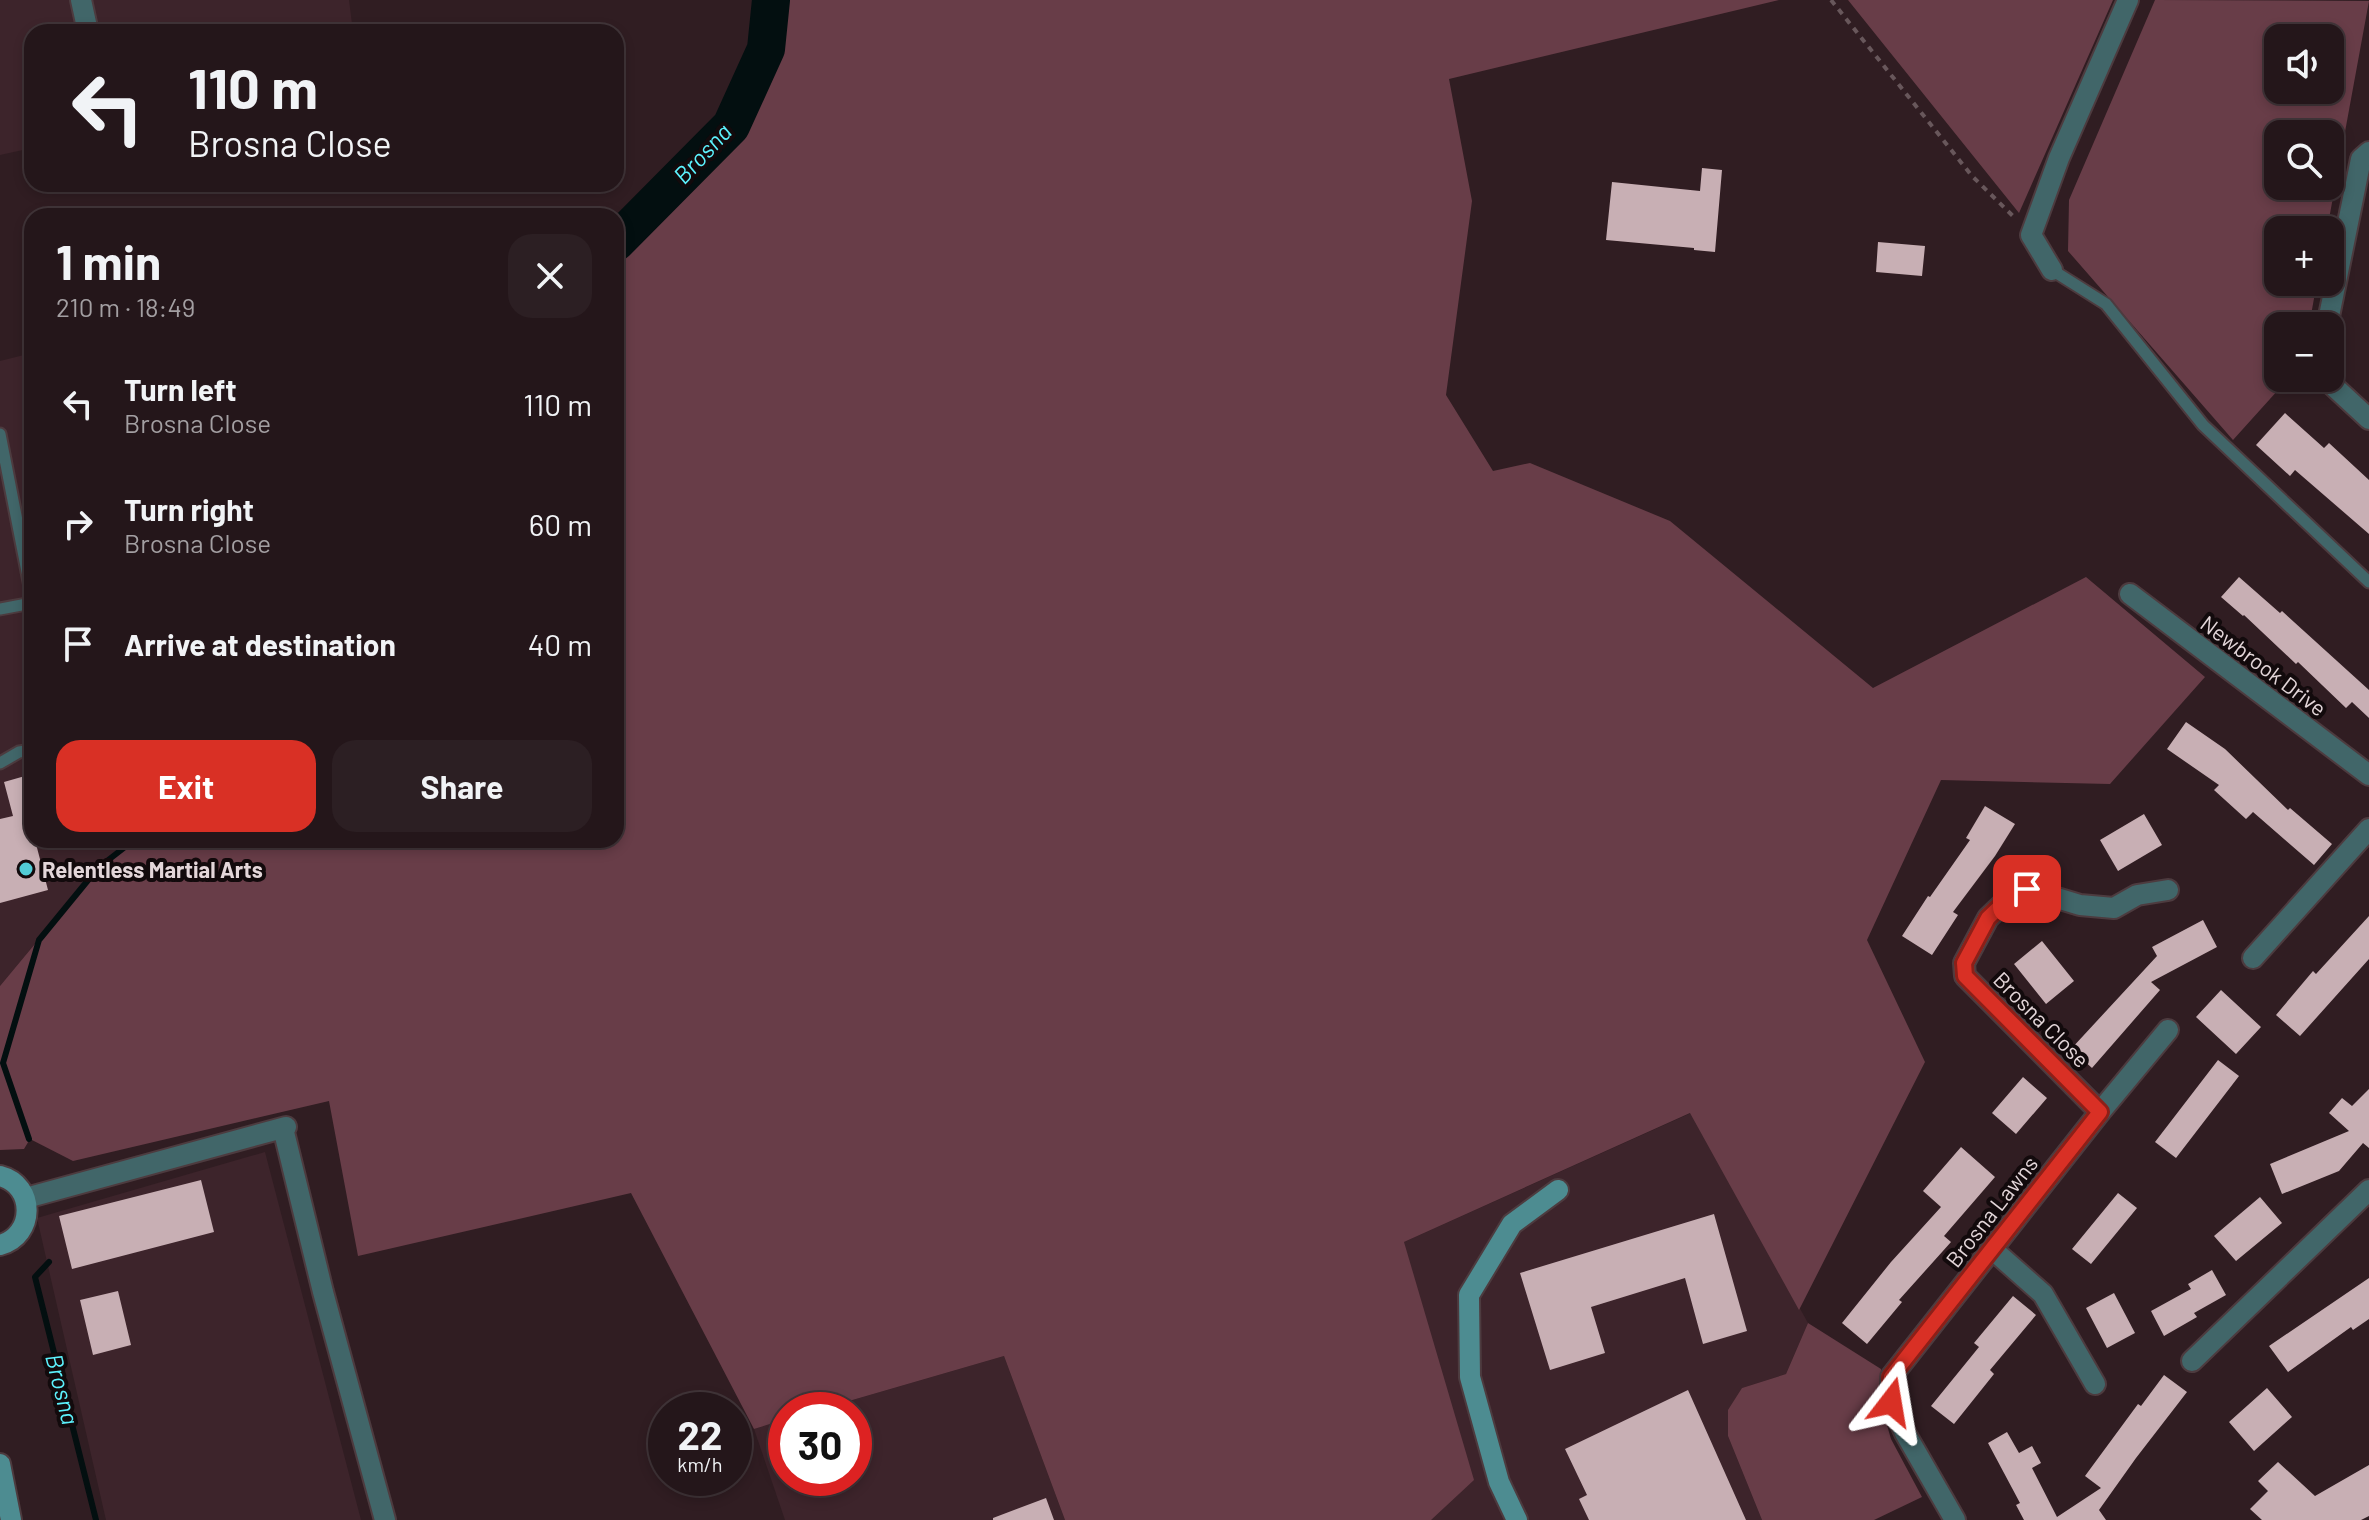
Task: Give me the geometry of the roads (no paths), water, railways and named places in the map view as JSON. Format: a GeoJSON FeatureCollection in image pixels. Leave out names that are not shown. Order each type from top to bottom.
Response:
{"type":"FeatureCollection","features":[{"type":"Feature","properties":{"kind":"street"},"geometry":{"type":"LineString","coordinates":[[81,0],[86,24]]}},
{"type":"Feature","properties":{"kind":"street"},"geometry":{"type":"LineString","coordinates":[[2052,270],[2031,235],[2059,158],[2128,0]]}},
{"type":"Feature","properties":{"kind":"street"},"geometry":{"type":"LineString","coordinates":[[2330,312],[2361,159],[2369,152]]}},
{"type":"Feature","properties":{"kind":"street"},"geometry":{"type":"LineString","coordinates":[[2340,392],[2369,419]]}},
{"type":"Feature","properties":{"kind":"street","name":"Newbrook Drive"},"geometry":{"type":"LineString","coordinates":[[2130,594],[2369,775]]}},
{"type":"Feature","properties":{"kind":"street"},"geometry":{"type":"LineString","coordinates":[[2253,958],[2369,829]]}},
{"type":"Feature","properties":{"kind":"street","name":"Brosna Close"},"geometry":{"type":"LineString","coordinates":[[2100,1112],[1965,976],[1964,963],[1988,918],[2014,893],[2027,889],[2080,905],[2114,908],[2137,895],[2168,890]]}},
{"type":"Feature","properties":{"kind":"street","name":"Brosna Lawns"},"geometry":{"type":"LineString","coordinates":[[1955,1520],[1905,1433],[1891,1402],[1891,1377],[2168,1030]]}},
{"type":"Feature","properties":{"kind":"street"},"geometry":{"type":"LineString","coordinates":[[26,1198],[284,1128],[323,1292],[385,1520]]}},
{"type":"Feature","properties":{"kind":"street"},"geometry":{"type":"LineString","coordinates":[[0,1176],[17,1185],[26,1198],[28,1214],[23,1230],[10,1243],[0,1245]]}},
{"type":"Feature","properties":{"kind":"street"},"geometry":{"type":"LineString","coordinates":[[1517,1520],[1499,1482],[1470,1377],[1469,1295],[1512,1224],[1558,1190]]}},
{"type":"Feature","properties":{"kind":"street"},"geometry":{"type":"LineString","coordinates":[[2192,1361],[2369,1190]]}},
{"type":"Feature","properties":{"kind":"street"},"geometry":{"type":"LineString","coordinates":[[1992,1249],[2043,1294],[2095,1384]]}},
{"type":"Feature","properties":{"kind":"street"},"geometry":{"type":"LineString","coordinates":[[0,1464],[11,1520]]}},
{"type":"Feature","properties":{"kind":"lane"},"geometry":{"type":"LineString","coordinates":[[2052,270],[2106,304],[2203,425],[2369,582]]}},
{"type":"Feature","properties":{"kind":"lane"},"geometry":{"type":"LineString","coordinates":[[0,434],[24,556]]}},
{"type":"Feature","properties":{"kind":"lane"},"geometry":{"type":"LineString","coordinates":[[0,609],[24,604]]}},
{"type":"Feature","properties":{"kind":"lane"},"geometry":{"type":"LineString","coordinates":[[0,763],[24,751]]}},
{"type":"Feature","properties":{"kind":"waterway","name":"Brosna"},"geometry":{"type":"LineString","coordinates":[[624,234],[731,126],[766,49],[771,0]]}},
{"type":"Feature","properties":{"kind":"waterway","name":"Brosna"},"geometry":{"type":"LineString","coordinates":[[29,1139],[3,1063],[39,940],[98,868],[124,848]]}},
{"type":"Feature","properties":{"kind":"waterway","name":"Brosna"},"geometry":{"type":"LineString","coordinates":[[49,1262],[35,1277],[96,1520]]}},
{"type":"Feature","properties":{"kind":"place","name":"Relentless Martial Arts"},"geometry":{"type":"Point","coordinates":[26,869]}}]}
